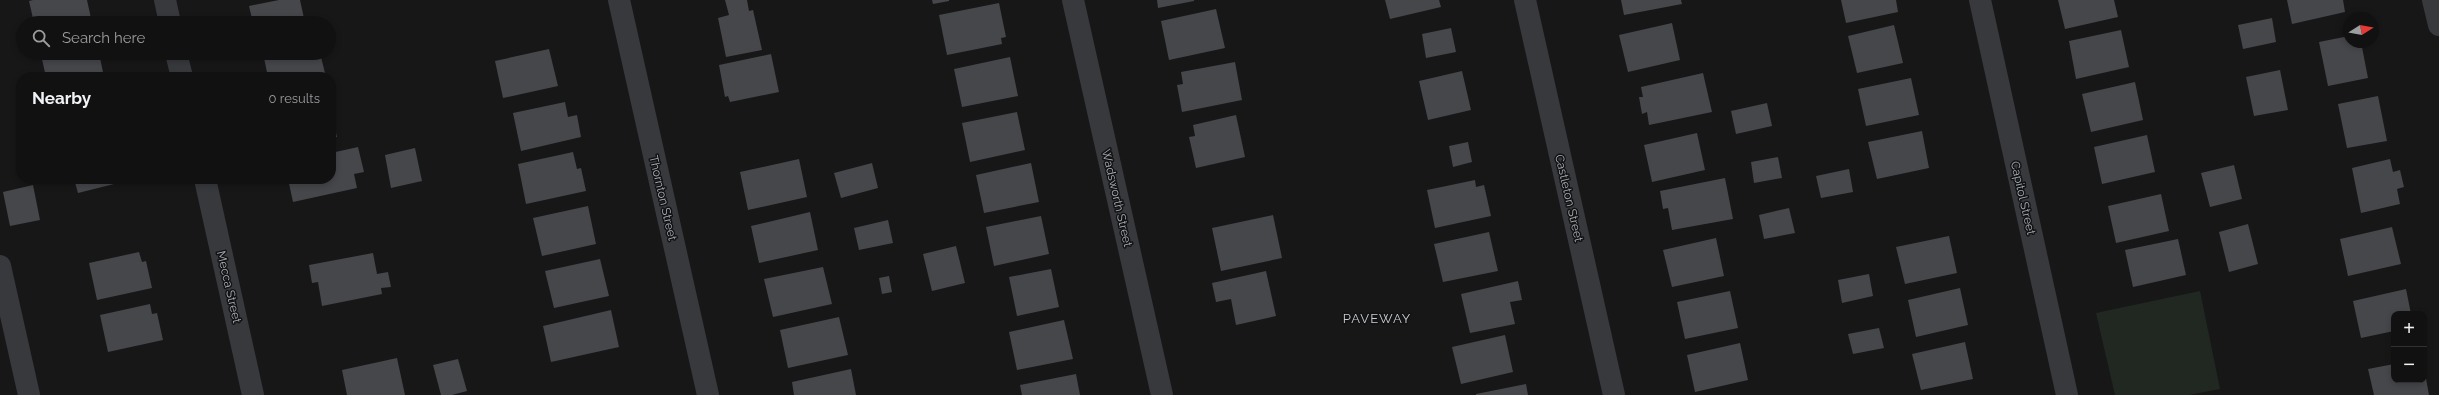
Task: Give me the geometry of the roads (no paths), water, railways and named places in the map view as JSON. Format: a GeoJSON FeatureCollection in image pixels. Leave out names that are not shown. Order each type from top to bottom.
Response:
{"type":"FeatureCollection","features":[{"type":"Feature","properties":{"kind":"street"},"geometry":{"type":"LineString","coordinates":[[164,0],[168,16]]}},
{"type":"Feature","properties":{"kind":"street","name":"Thornton Street"},"geometry":{"type":"LineString","coordinates":[[619,0],[708,395]]}},
{"type":"Feature","properties":{"kind":"street","name":"Wadsworth Street"},"geometry":{"type":"LineString","coordinates":[[1073,0],[1162,395]]}},
{"type":"Feature","properties":{"kind":"street","name":"Castleton Street"},"geometry":{"type":"LineString","coordinates":[[1525,0],[1614,395]]}},
{"type":"Feature","properties":{"kind":"street","name":"Capitol Street"},"geometry":{"type":"LineString","coordinates":[[1980,0],[2067,395]]}},
{"type":"Feature","properties":{"kind":"street"},"geometry":{"type":"LineString","coordinates":[[2433,0],[2439,25]]}},
{"type":"Feature","properties":{"kind":"street"},"geometry":{"type":"LineString","coordinates":[[178,60],[181,72]]}},
{"type":"Feature","properties":{"kind":"street","name":"Mecca Street"},"geometry":{"type":"LineString","coordinates":[[206,184],[253,395]]}},
{"type":"Feature","properties":{"kind":"street"},"geometry":{"type":"LineString","coordinates":[[0,266],[29,395]]}},
{"type":"Feature","properties":{"kind":"district","name":"PAVEWAY"},"geometry":{"type":"Point","coordinates":[1377,318]}}]}
